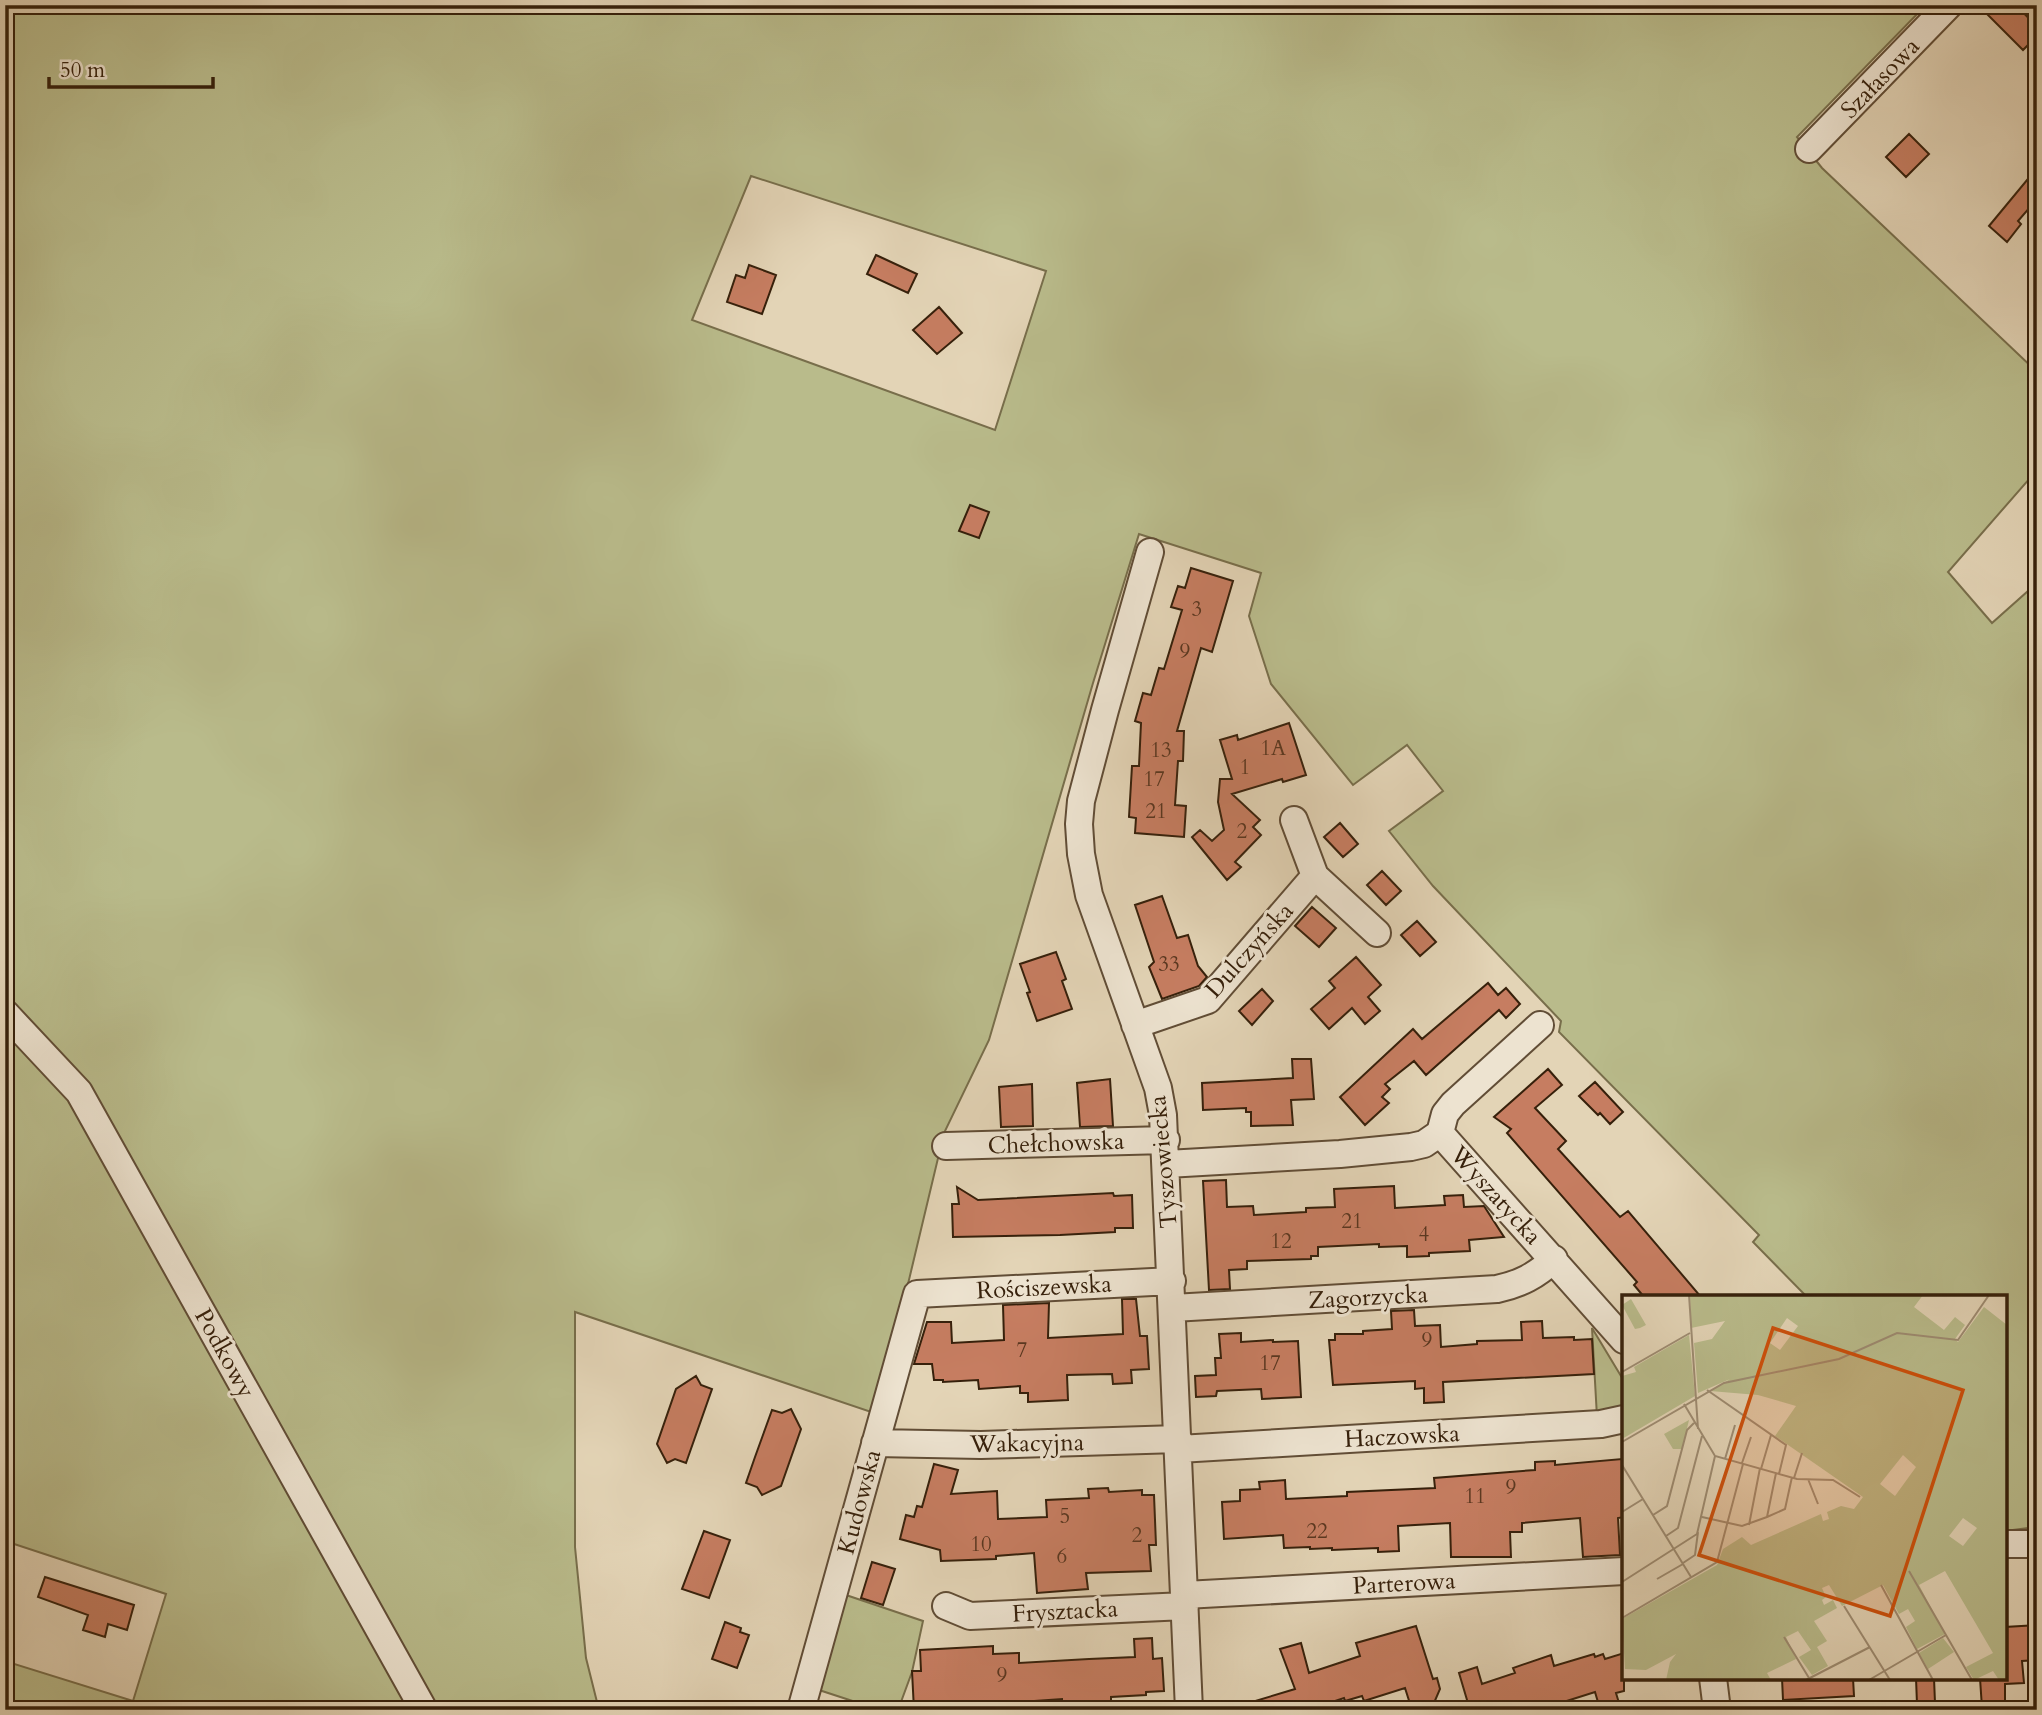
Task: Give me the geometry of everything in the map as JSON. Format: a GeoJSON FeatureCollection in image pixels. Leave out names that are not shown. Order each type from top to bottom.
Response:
{"type":"FeatureCollection","features":[{"type":"Feature","properties":{"kind":"street","name":"Szałasowa"},"geometry":{"type":"LineString","coordinates":[[1809,149],[1949,5]]}},
{"type":"Feature","properties":{"kind":"street","name":"Tyszowiecka"},"geometry":{"type":"LineString","coordinates":[[1150,552],[1081,801],[1079,824],[1081,854],[1089,895],[1158,1088],[1166,1152],[1189,1710]]}},
{"type":"Feature","properties":{"kind":"street"},"geometry":{"type":"LineString","coordinates":[[1294,820],[1315,876],[1377,933]]}},
{"type":"Feature","properties":{"kind":"street","name":"Dulczyńska"},"geometry":{"type":"LineString","coordinates":[[1135,1026],[1208,1000],[1315,876]]}},
{"type":"Feature","properties":{"kind":"street","name":"Podkowy"},"geometry":{"type":"LineString","coordinates":[[5,1013],[79,1091],[424,1710]]}},
{"type":"Feature","properties":{"kind":"street"},"geometry":{"type":"LineString","coordinates":[[1440,1133],[1444,1114],[1452,1104],[1540,1025]]}},
{"type":"Feature","properties":{"kind":"street","name":"Wyszatycka"},"geometry":{"type":"LineString","coordinates":[[1166,1152],[1340,1154],[1411,1147],[1424,1144],[1440,1133],[1622,1338]]}},
{"type":"Feature","properties":{"kind":"street","name":"Chełchowska"},"geometry":{"type":"LineString","coordinates":[[946,1146],[1166,1152]]}},
{"type":"Feature","properties":{"kind":"street","name":"Zagorzycka"},"geometry":{"type":"LineString","coordinates":[[1173,1308],[1497,1289],[1517,1285],[1532,1278],[1554,1259]]}},
{"type":"Feature","properties":{"kind":"street","name":"Rościszewska"},"geometry":{"type":"LineString","coordinates":[[917,1294],[1172,1281]]}},
{"type":"Feature","properties":{"kind":"street","name":"Kudowska"},"geometry":{"type":"LineString","coordinates":[[801,1710],[917,1294]]}},
{"type":"Feature","properties":{"kind":"street","name":"Haczowska"},"geometry":{"type":"LineString","coordinates":[[1179,1444],[1601,1424],[1622,1419]]}},
{"type":"Feature","properties":{"kind":"street","name":"Wakacyjna"},"geometry":{"type":"LineString","coordinates":[[875,1443],[1179,1444]]}},
{"type":"Feature","properties":{"kind":"street"},"geometry":{"type":"LineString","coordinates":[[2007,1544],[2037,1544]]}},
{"type":"Feature","properties":{"kind":"street","name":"Parterowa"},"geometry":{"type":"LineString","coordinates":[[1185,1601],[1622,1571]]}},
{"type":"Feature","properties":{"kind":"street","name":"Frysztacka"},"geometry":{"type":"LineString","coordinates":[[946,1606],[970,1616],[1185,1601]]}},
{"type":"Feature","properties":{"kind":"street"},"geometry":{"type":"LineString","coordinates":[[1713,1680],[1717,1710]]}},
{"type":"Feature","properties":{"kind":"green space"},"geometry":{"type":"Polygon","coordinates":[[[5,5],[1926,5],[1797,137],[1822,168],[2037,372],[2037,470],[1948,572],[1992,623],[2037,583],[2037,1527],[2007,1531],[2007,1295],[1805,1295],[1753,1242],[1759,1235],[1559,1032],[1561,1021],[1433,886],[1389,831],[1443,791],[1407,745],[1353,785],[1271,684],[1249,616],[1261,573],[1139,534],[989,1040],[944,1133],[877,1414],[575,1312],[575,1547],[586,1658],[599,1710],[5,1710],[5,1661],[133,1701],[166,1594],[5,1541],[5,5]],[[751,176],[692,320],[995,430],[1046,271],[751,176]]]}},
{"type":"Feature","properties":{"kind":"green space"},"geometry":{"type":"Polygon","coordinates":[[[1592,1328],[1622,1378],[1622,1411],[1597,1417],[1592,1328]]]}},
{"type":"Feature","properties":{"kind":"green space"},"geometry":{"type":"Polygon","coordinates":[[[843,1594],[923,1621],[912,1672],[898,1710],[880,1710],[816,1689],[843,1594]]]}},
{"type":"Feature","properties":{"kind":"building"},"geometry":{"type":"Polygon","coordinates":[[[1998,5],[2016,5],[2037,27],[2037,36],[2023,50],[1988,15],[1998,5]]]}},
{"type":"Feature","properties":{"kind":"building"},"geometry":{"type":"Polygon","coordinates":[[[1909,134],[1929,154],[1906,177],[1886,157],[1909,134]]]}},
{"type":"Feature","properties":{"kind":"building"},"geometry":{"type":"Polygon","coordinates":[[[2037,168],[2037,199],[2018,221],[2021,224],[2007,242],[1989,226],[2037,168]]]}},
{"type":"Feature","properties":{"kind":"building"},"geometry":{"type":"Polygon","coordinates":[[[876,255],[917,274],[908,293],[867,274],[876,255]]]}},
{"type":"Feature","properties":{"kind":"building"},"geometry":{"type":"Polygon","coordinates":[[[749,265],[776,275],[762,314],[727,302],[736,275],[745,278],[749,265]]]}},
{"type":"Feature","properties":{"kind":"building"},"geometry":{"type":"Polygon","coordinates":[[[939,307],[962,333],[937,354],[913,330],[939,307]]]}},
{"type":"Feature","properties":{"kind":"building"},"geometry":{"type":"Polygon","coordinates":[[[970,505],[989,512],[979,538],[959,531],[970,505]]]}},
{"type":"Feature","properties":{"kind":"building"},"geometry":{"type":"Polygon","coordinates":[[[1191,568],[1233,581],[1212,652],[1201,648],[1177,731],[1184,731],[1183,761],[1178,761],[1175,805],[1186,806],[1184,837],[1135,833],[1136,818],[1129,817],[1132,766],[1139,766],[1141,723],[1135,721],[1143,693],[1151,695],[1159,668],[1164,669],[1182,610],[1171,607],[1178,586],[1185,588],[1191,568]]]}},
{"type":"Feature","properties":{"kind":"building"},"geometry":{"type":"Polygon","coordinates":[[[1289,723],[1306,775],[1232,794],[1260,820],[1253,827],[1261,835],[1235,862],[1241,867],[1227,880],[1192,837],[1200,830],[1212,841],[1224,830],[1218,802],[1220,779],[1232,779],[1220,740],[1237,735],[1238,740],[1289,723]]]}},
{"type":"Feature","properties":{"kind":"building"},"geometry":{"type":"Polygon","coordinates":[[[1340,823],[1358,844],[1343,857],[1324,837],[1340,823]]]}},
{"type":"Feature","properties":{"kind":"building"},"geometry":{"type":"Polygon","coordinates":[[[1382,871],[1401,891],[1386,905],[1367,885],[1382,871]]]}},
{"type":"Feature","properties":{"kind":"building"},"geometry":{"type":"Polygon","coordinates":[[[1162,896],[1177,938],[1188,935],[1198,966],[1207,977],[1199,986],[1162,999],[1149,967],[1154,962],[1135,905],[1162,896]]]}},
{"type":"Feature","properties":{"kind":"building"},"geometry":{"type":"Polygon","coordinates":[[[1312,907],[1336,928],[1319,947],[1295,926],[1312,907]]]}},
{"type":"Feature","properties":{"kind":"building"},"geometry":{"type":"Polygon","coordinates":[[[1417,921],[1436,942],[1420,956],[1401,935],[1417,921]]]}},
{"type":"Feature","properties":{"kind":"building"},"geometry":{"type":"Polygon","coordinates":[[[1056,952],[1066,979],[1062,981],[1072,1009],[1037,1021],[1020,964],[1056,952]]]}},
{"type":"Feature","properties":{"kind":"building"},"geometry":{"type":"Polygon","coordinates":[[[1356,957],[1381,985],[1368,997],[1380,1011],[1365,1024],[1352,1008],[1329,1029],[1311,1009],[1335,988],[1329,981],[1356,957]]]}},
{"type":"Feature","properties":{"kind":"building"},"geometry":{"type":"Polygon","coordinates":[[[1488,983],[1498,995],[1506,988],[1520,1004],[1506,1018],[1499,1010],[1426,1075],[1414,1061],[1385,1084],[1390,1089],[1382,1097],[1389,1103],[1365,1125],[1340,1097],[1413,1029],[1422,1039],[1488,983]]]}},
{"type":"Feature","properties":{"kind":"building"},"geometry":{"type":"Polygon","coordinates":[[[1262,989],[1273,1001],[1252,1025],[1239,1011],[1262,989]]]}},
{"type":"Feature","properties":{"kind":"building"},"geometry":{"type":"Polygon","coordinates":[[[1292,1059],[1311,1059],[1314,1099],[1291,1100],[1293,1125],[1251,1126],[1251,1112],[1246,1112],[1246,1108],[1203,1110],[1202,1083],[1293,1078],[1292,1059]]]}},
{"type":"Feature","properties":{"kind":"building"},"geometry":{"type":"Polygon","coordinates":[[[1548,1069],[1562,1085],[1535,1108],[1566,1141],[1558,1149],[1620,1217],[1628,1211],[1699,1295],[1642,1295],[1634,1285],[1637,1282],[1507,1133],[1511,1129],[1494,1117],[1548,1069]]]}},
{"type":"Feature","properties":{"kind":"building"},"geometry":{"type":"Polygon","coordinates":[[[1110,1079],[1113,1126],[1080,1127],[1077,1083],[1110,1079]]]}},
{"type":"Feature","properties":{"kind":"building"},"geometry":{"type":"Polygon","coordinates":[[[1595,1082],[1623,1112],[1610,1124],[1579,1096],[1595,1082]]]}},
{"type":"Feature","properties":{"kind":"building"},"geometry":{"type":"Polygon","coordinates":[[[1032,1084],[1033,1126],[1001,1127],[999,1087],[1032,1084]]]}},
{"type":"Feature","properties":{"kind":"building"},"geometry":{"type":"Polygon","coordinates":[[[1226,1180],[1227,1207],[1253,1206],[1254,1215],[1306,1212],[1306,1208],[1335,1207],[1334,1189],[1394,1186],[1395,1208],[1445,1205],[1444,1196],[1463,1195],[1464,1207],[1484,1206],[1504,1237],[1469,1240],[1470,1251],[1429,1253],[1429,1256],[1407,1257],[1407,1246],[1379,1247],[1379,1244],[1318,1247],[1318,1256],[1311,1256],[1311,1259],[1247,1261],[1247,1269],[1229,1270],[1230,1289],[1209,1290],[1203,1181],[1226,1180]]]}},
{"type":"Feature","properties":{"kind":"building"},"geometry":{"type":"Polygon","coordinates":[[[957,1187],[978,1200],[1113,1193],[1114,1196],[1132,1195],[1133,1228],[1115,1228],[1115,1232],[1060,1235],[953,1237],[952,1204],[959,1204],[957,1187]]]}},
{"type":"Feature","properties":{"kind":"building"},"geometry":{"type":"Polygon","coordinates":[[[1122,1299],[1136,1299],[1140,1336],[1147,1336],[1149,1369],[1131,1370],[1132,1383],[1113,1384],[1112,1374],[1067,1375],[1068,1400],[1028,1402],[1028,1393],[1020,1393],[1020,1386],[979,1389],[978,1380],[943,1382],[934,1380],[932,1364],[914,1364],[927,1322],[951,1322],[952,1343],[1004,1340],[1003,1305],[1049,1303],[1048,1338],[1123,1334],[1122,1299]]]}},
{"type":"Feature","properties":{"kind":"building"},"geometry":{"type":"Polygon","coordinates":[[[1414,1310],[1415,1326],[1440,1325],[1441,1347],[1477,1344],[1477,1341],[1522,1340],[1521,1322],[1542,1321],[1543,1338],[1592,1339],[1594,1374],[1443,1382],[1444,1402],[1424,1403],[1424,1388],[1415,1389],[1415,1381],[1333,1385],[1329,1340],[1335,1340],[1335,1334],[1363,1334],[1363,1331],[1392,1329],[1391,1311],[1414,1310]]]}},
{"type":"Feature","properties":{"kind":"building"},"geometry":{"type":"Polygon","coordinates":[[[1241,1333],[1241,1342],[1298,1341],[1301,1397],[1262,1399],[1261,1389],[1217,1391],[1216,1396],[1196,1397],[1195,1376],[1216,1375],[1215,1358],[1221,1358],[1219,1334],[1241,1333]]]}},
{"type":"Feature","properties":{"kind":"building"},"geometry":{"type":"Polygon","coordinates":[[[696,1376],[701,1385],[712,1389],[686,1463],[675,1459],[667,1463],[657,1444],[676,1389],[696,1376]]]}},
{"type":"Feature","properties":{"kind":"building"},"geometry":{"type":"Polygon","coordinates":[[[791,1409],[801,1429],[781,1486],[762,1495],[757,1487],[746,1483],[772,1410],[782,1413],[791,1409]]]}},
{"type":"Feature","properties":{"kind":"building"},"geometry":{"type":"Polygon","coordinates":[[[1622,1459],[1622,1517],[1618,1518],[1620,1555],[1583,1557],[1580,1518],[1522,1523],[1522,1532],[1510,1532],[1511,1557],[1451,1557],[1450,1523],[1398,1526],[1399,1551],[1378,1552],[1378,1548],[1284,1548],[1283,1535],[1224,1539],[1222,1502],[1240,1501],[1240,1490],[1260,1489],[1259,1482],[1285,1480],[1286,1499],[1347,1496],[1347,1492],[1435,1488],[1434,1478],[1535,1470],[1535,1462],[1555,1461],[1555,1465],[1622,1459]]]}},
{"type":"Feature","properties":{"kind":"building"},"geometry":{"type":"Polygon","coordinates":[[[934,1464],[958,1470],[951,1494],[997,1491],[998,1519],[1047,1517],[1046,1500],[1089,1498],[1088,1489],[1108,1488],[1109,1492],[1142,1490],[1142,1495],[1154,1495],[1156,1545],[1149,1545],[1151,1571],[1086,1573],[1088,1589],[1037,1593],[1034,1553],[996,1556],[996,1559],[941,1561],[940,1550],[900,1539],[906,1515],[914,1517],[917,1506],[922,1507],[934,1464]]]}},
{"type":"Feature","properties":{"kind":"building"},"geometry":{"type":"Polygon","coordinates":[[[704,1531],[730,1540],[709,1598],[682,1589],[704,1531]]]}},
{"type":"Feature","properties":{"kind":"building"},"geometry":{"type":"Polygon","coordinates":[[[872,1562],[895,1569],[883,1605],[861,1598],[872,1562]]]}},
{"type":"Feature","properties":{"kind":"building"},"geometry":{"type":"Polygon","coordinates":[[[45,1577],[134,1605],[127,1630],[108,1624],[105,1637],[83,1630],[88,1615],[38,1597],[45,1577]]]}},
{"type":"Feature","properties":{"kind":"building"},"geometry":{"type":"Polygon","coordinates":[[[725,1622],[741,1628],[740,1632],[749,1635],[737,1668],[712,1659],[725,1622]]]}},
{"type":"Feature","properties":{"kind":"building"},"geometry":{"type":"Polygon","coordinates":[[[2037,1625],[2037,1660],[2022,1661],[2024,1683],[2005,1684],[2005,1709],[1982,1708],[1980,1680],[2007,1680],[2007,1627],[2037,1625]]]}},
{"type":"Feature","properties":{"kind":"building"},"geometry":{"type":"Polygon","coordinates":[[[1416,1626],[1433,1679],[1437,1678],[1440,1689],[1431,1710],[1412,1710],[1405,1688],[1364,1701],[1362,1696],[1345,1701],[1344,1698],[1308,1710],[1243,1710],[1242,1705],[1295,1689],[1280,1649],[1301,1643],[1309,1673],[1360,1656],[1356,1643],[1416,1626]]]}},
{"type":"Feature","properties":{"kind":"building"},"geometry":{"type":"Polygon","coordinates":[[[1152,1638],[1153,1659],[1162,1658],[1164,1691],[1111,1697],[1111,1707],[1062,1710],[1062,1699],[1006,1703],[1006,1707],[986,1709],[985,1703],[933,1706],[934,1710],[914,1710],[912,1671],[921,1671],[920,1650],[993,1646],[993,1654],[1019,1653],[1019,1663],[1135,1657],[1134,1639],[1152,1638]]]}},
{"type":"Feature","properties":{"kind":"building"},"geometry":{"type":"Polygon","coordinates":[[[1594,1654],[1595,1657],[1603,1654],[1605,1659],[1622,1654],[1624,1691],[1616,1693],[1619,1703],[1600,1709],[1595,1692],[1554,1705],[1555,1710],[1470,1710],[1459,1673],[1477,1667],[1482,1684],[1515,1673],[1513,1668],[1551,1655],[1554,1666],[1594,1654]]]}},
{"type":"Feature","properties":{"kind":"building"},"geometry":{"type":"Polygon","coordinates":[[[1782,1680],[1853,1680],[1854,1696],[1783,1700],[1782,1680]]]}},
{"type":"Feature","properties":{"kind":"building"},"geometry":{"type":"Polygon","coordinates":[[[1916,1680],[1934,1680],[1935,1703],[1917,1704],[1916,1680]]]}}]}
